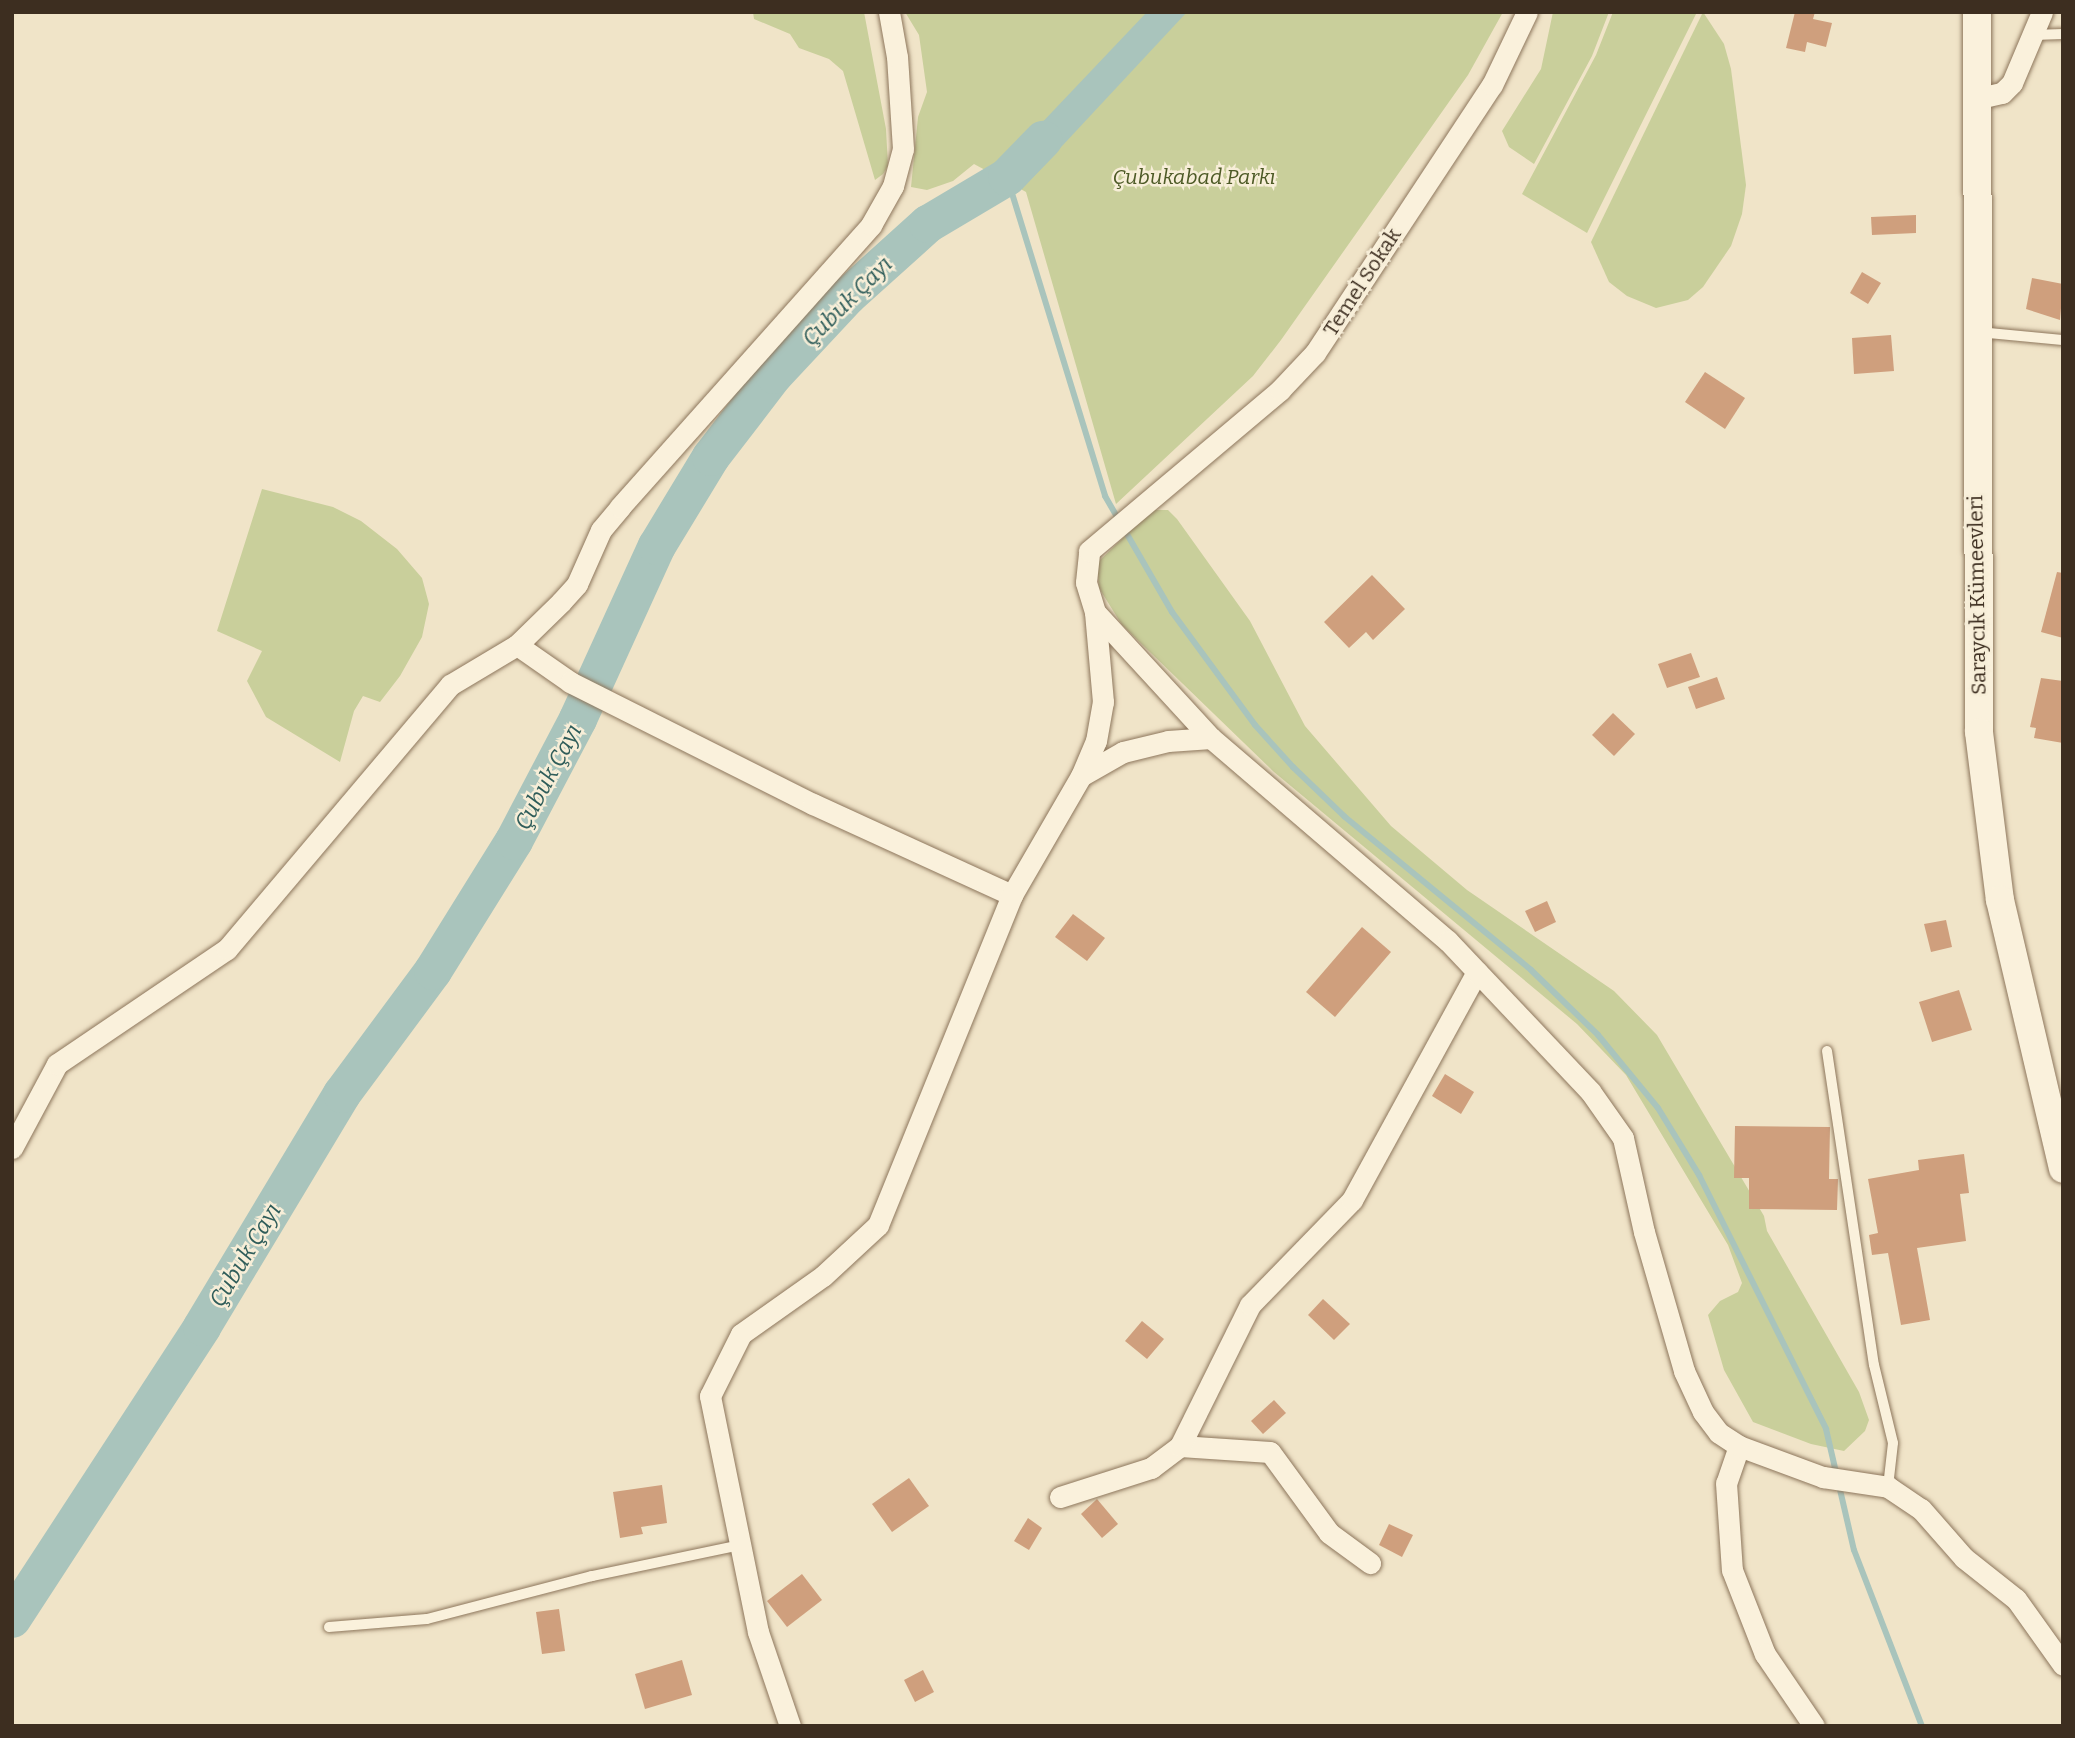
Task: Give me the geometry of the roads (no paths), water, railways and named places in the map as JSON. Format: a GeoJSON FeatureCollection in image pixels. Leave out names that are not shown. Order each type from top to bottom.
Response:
{"type":"FeatureCollection","features":[{"type":"Feature","properties":{"kind":"main road","name":"Saraycık Kümeevleri"},"geometry":{"type":"LineString","coordinates":[[1977,12],[1976,640],[1984,798],[2000,900],[2063,1170]]}},
{"type":"Feature","properties":{"kind":"street"},"geometry":{"type":"LineString","coordinates":[[12,1148],[57,1064],[227,949],[450,685],[517,645],[577,584],[601,530],[886,203],[903,149],[897,57],[889,12]]}},
{"type":"Feature","properties":{"kind":"street","name":"Temel Sokak"},"geometry":{"type":"LineString","coordinates":[[1095,612],[1085,569],[1089,551],[1140,504],[1280,390],[1315,353],[1492,85],[1527,12]]}},
{"type":"Feature","properties":{"kind":"street"},"geometry":{"type":"LineString","coordinates":[[1975,99],[2002,93],[2012,83],[2042,12]]}},
{"type":"Feature","properties":{"kind":"street"},"geometry":{"type":"LineString","coordinates":[[1095,612],[1211,738],[1448,941],[1590,1091],[1623,1138],[1644,1232],[1684,1371],[1703,1412],[1720,1433],[1739,1446],[1823,1477],[1888,1487],[1920,1509],[1964,1558],[2016,1599],[2063,1665]]}},
{"type":"Feature","properties":{"kind":"street"},"geometry":{"type":"LineString","coordinates":[[790,1726],[758,1632],[710,1396],[741,1335],[823,1276],[878,1225],[1012,895],[1081,776],[1096,741],[1104,702],[1095,612]]}},
{"type":"Feature","properties":{"kind":"street"},"geometry":{"type":"LineString","coordinates":[[517,645],[570,682],[614,705],[813,804],[1012,895]]}},
{"type":"Feature","properties":{"kind":"street"},"geometry":{"type":"LineString","coordinates":[[1081,776],[1123,752],[1168,741],[1211,738]]}},
{"type":"Feature","properties":{"kind":"street"},"geometry":{"type":"LineString","coordinates":[[1060,1497],[1152,1468],[1180,1446],[1250,1305],[1352,1200],[1477,972]]}},
{"type":"Feature","properties":{"kind":"street"},"geometry":{"type":"LineString","coordinates":[[1180,1446],[1270,1452],[1316,1519],[1342,1545],[1370,1563]]}},
{"type":"Feature","properties":{"kind":"street"},"geometry":{"type":"LineString","coordinates":[[1739,1446],[1726,1483],[1732,1570],[1765,1654],[1814,1726]]}},
{"type":"Feature","properties":{"kind":"lane"},"geometry":{"type":"LineString","coordinates":[[2033,35],[2063,34]]}},
{"type":"Feature","properties":{"kind":"lane"},"geometry":{"type":"LineString","coordinates":[[1976,331],[2063,340]]}},
{"type":"Feature","properties":{"kind":"lane"},"geometry":{"type":"LineString","coordinates":[[1828,1051],[1874,1365],[1892,1443],[1888,1487]]}},
{"type":"Feature","properties":{"kind":"lane"},"geometry":{"type":"LineString","coordinates":[[329,1627],[427,1619],[592,1576],[740,1545]]}},
{"type":"Feature","properties":{"kind":"water"},"geometry":{"type":"Polygon","coordinates":[[[1147,12],[1187,12],[1022,189],[997,170],[1147,12]]]}},
{"type":"Feature","properties":{"kind":"waterway","name":"Çubuk Çayı"},"geometry":{"type":"LineString","coordinates":[[12,1619],[202,1327],[342,1094],[433,971],[514,841],[578,719],[657,546],[711,457],[774,375],[848,296],[928,224],[1007,177],[1043,140]]}},
{"type":"Feature","properties":{"kind":"waterway"},"geometry":{"type":"LineString","coordinates":[[1007,177],[1105,496],[1172,612],[1255,725],[1293,767],[1345,817],[1531,970],[1598,1035],[1658,1108],[1699,1175],[1826,1429],[1854,1550],[1922,1726]]}},
{"type":"Feature","properties":{"kind":"park label","name":"Çubukabad Parkı"},"geometry":{"type":"Point","coordinates":[1194,177]}}]}
